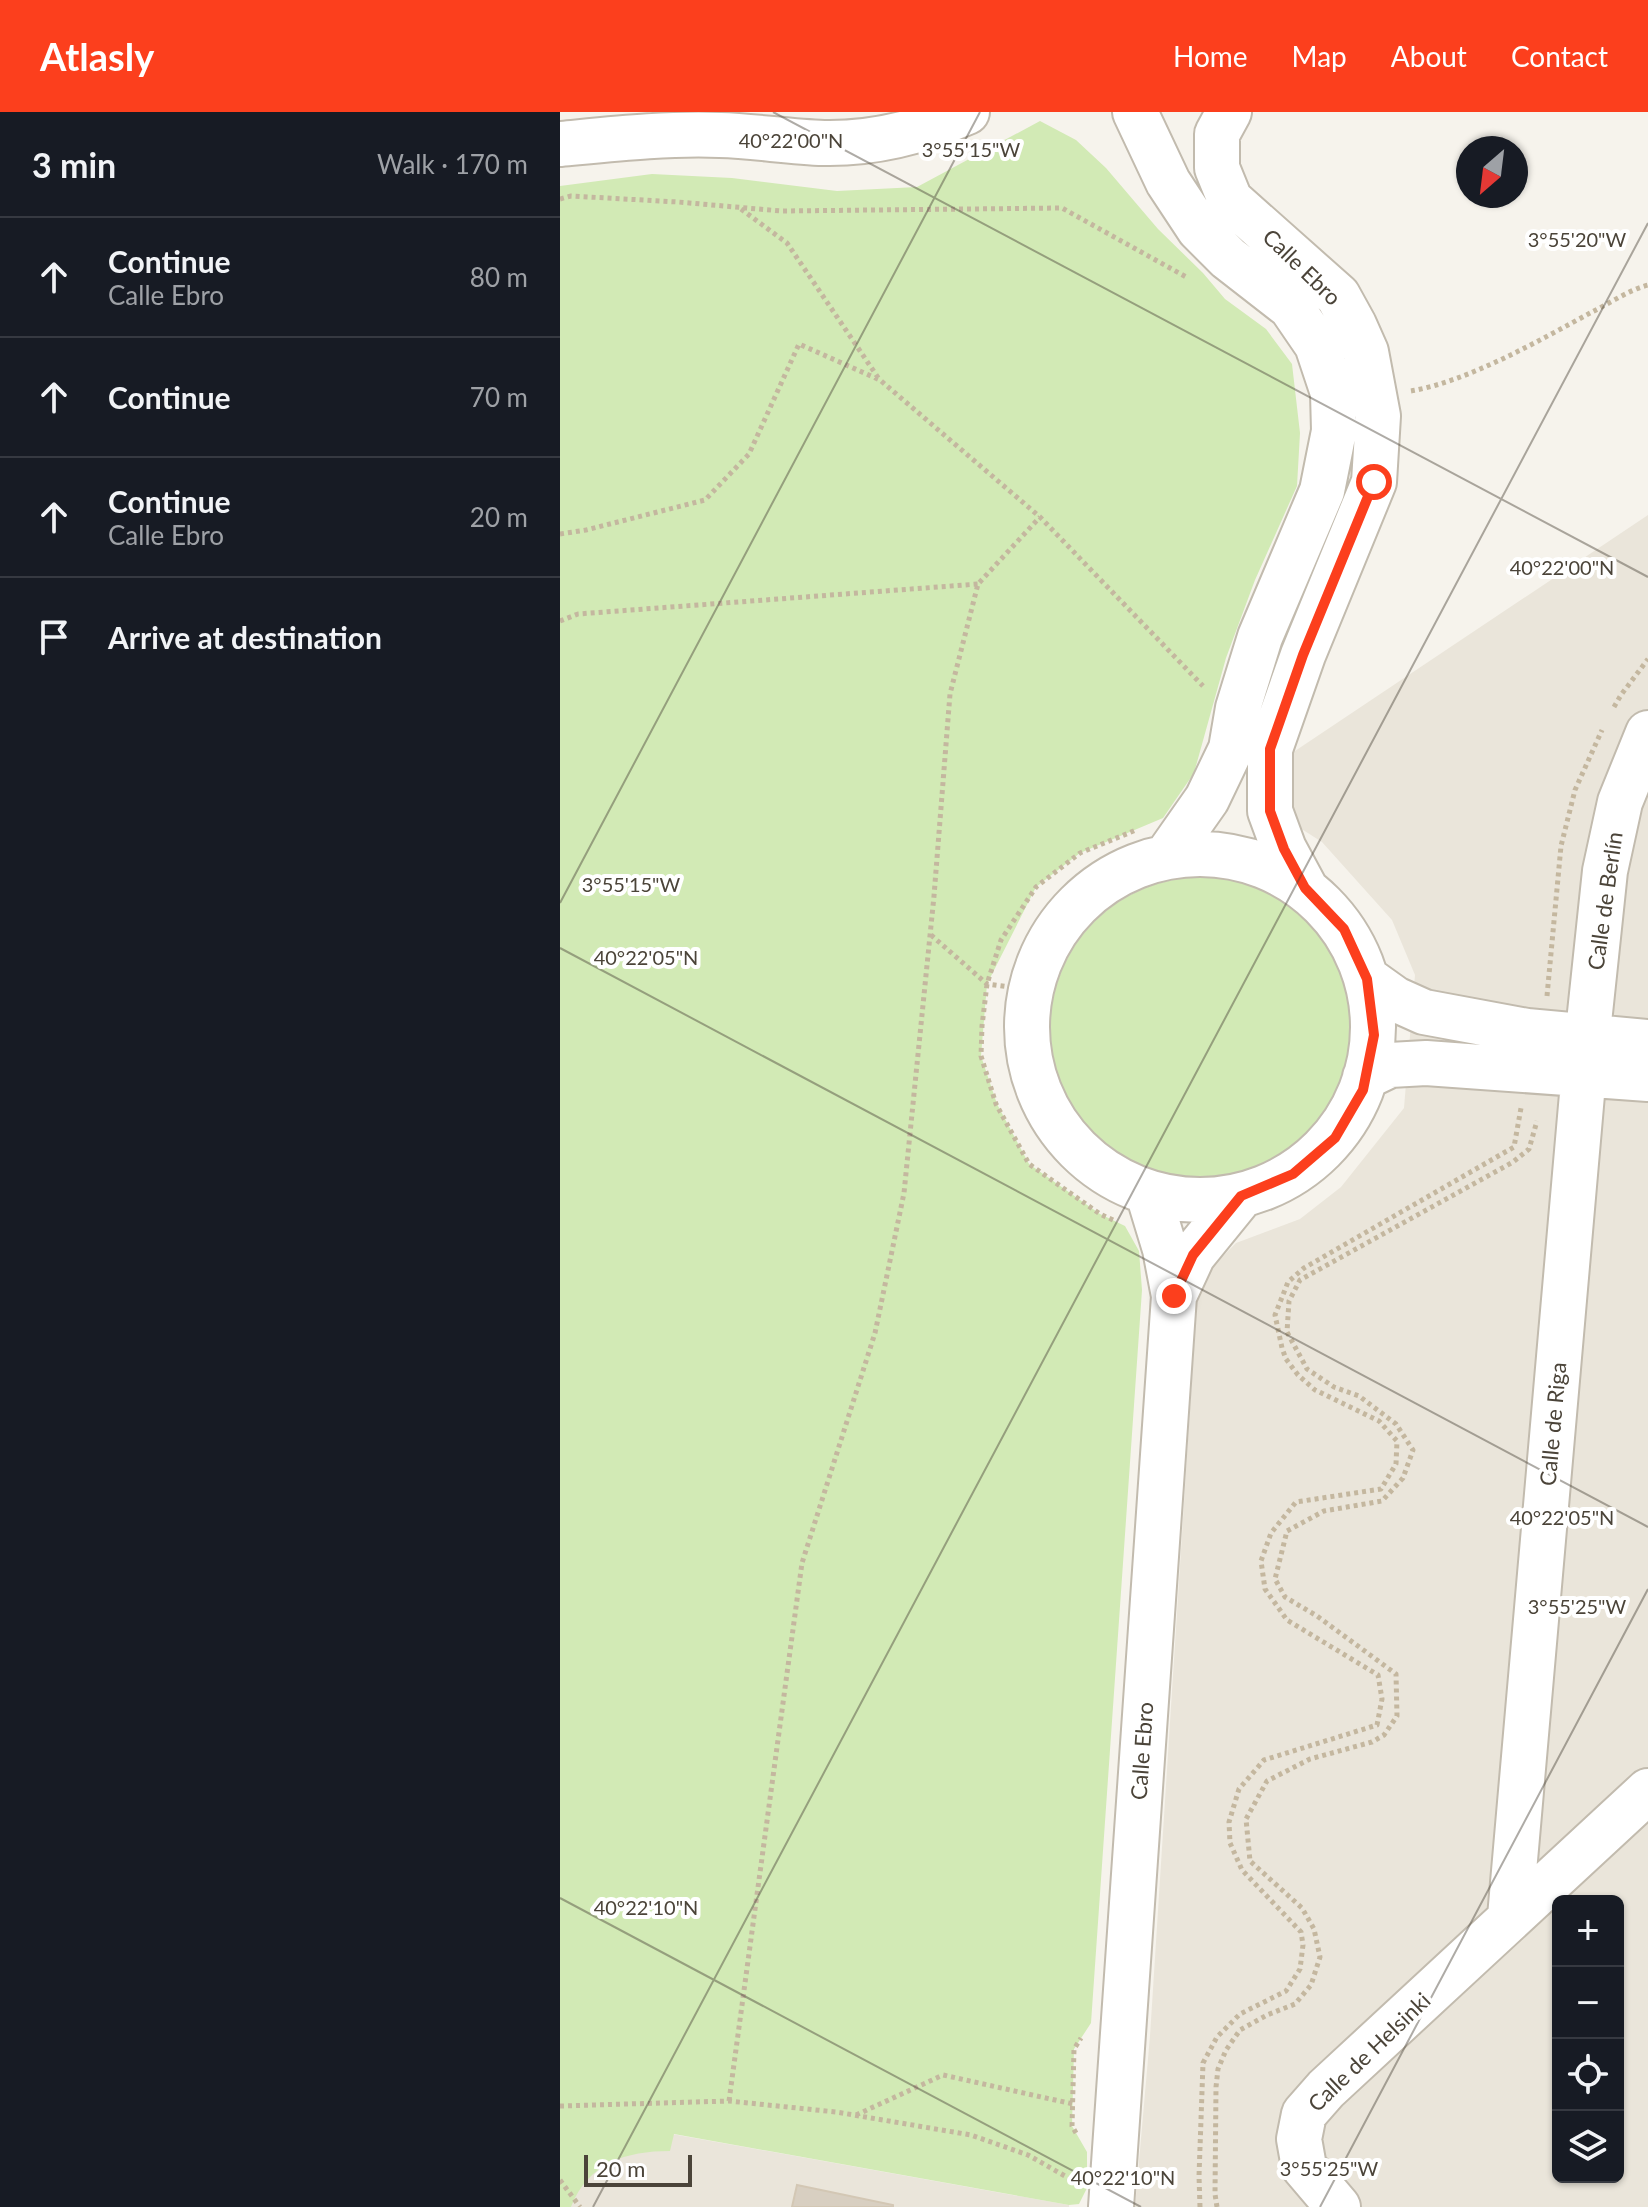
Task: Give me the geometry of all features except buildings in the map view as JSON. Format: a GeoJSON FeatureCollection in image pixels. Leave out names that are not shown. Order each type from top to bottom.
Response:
{"type":"FeatureCollection","features":[{"type":"Feature","properties":{"kind":"street"},"geometry":{"type":"LineString","coordinates":[[560,144],[660,135],[721,135],[825,143],[873,141],[912,133],[967,112]]}},
{"type":"Feature","properties":{"kind":"street","name":"Calle Ebro"},"geometry":{"type":"LineString","coordinates":[[1135,112],[1168,182],[1199,229],[1228,258],[1291,307],[1317,345],[1333,393],[1334,431],[1322,491],[1260,637],[1238,708],[1231,749],[1207,799],[1153,842]]}},
{"type":"Feature","properties":{"kind":"street","name":"Calle Ebro"},"geometry":{"type":"LineString","coordinates":[[1229,112],[1217,134],[1217,168],[1230,200],[1338,296],[1366,352],[1378,416],[1374,482],[1303,655],[1270,749],[1270,811],[1284,849],[1305,888]]}},
{"type":"Feature","properties":{"kind":"street","name":"Calle de Berlín"},"geometry":{"type":"LineString","coordinates":[[1553,1057],[1593,988],[1605,871],[1620,802],[1648,733]]}},
{"type":"Feature","properties":{"kind":"street"},"geometry":{"type":"LineString","coordinates":[[1153,842],[1262,865],[1305,888],[1344,929],[1367,979],[1374,1035],[1363,1090],[1335,1138],[1293,1174],[1241,1196],[1210,1201],[1179,1200],[1137,1210],[1057,1126],[1032,1074],[1025,1017],[1038,961],[1068,912],[1153,842]]}},
{"type":"Feature","properties":{"kind":"street"},"geometry":{"type":"LineString","coordinates":[[1367,979],[1395,999],[1424,1012],[1553,1057],[1648,1079]]}},
{"type":"Feature","properties":{"kind":"street"},"geometry":{"type":"LineString","coordinates":[[1365,1077],[1390,1065],[1553,1057],[1648,1042]]}},
{"type":"Feature","properties":{"kind":"street","name":"Calle de Riga"},"geometry":{"type":"LineString","coordinates":[[1510,1917],[1553,1057]]}},
{"type":"Feature","properties":{"kind":"street","name":"Calle Ebro"},"geometry":{"type":"LineString","coordinates":[[1174,1296],[1193,1255],[1241,1196]]}},
{"type":"Feature","properties":{"kind":"street","name":"Calle Ebro"},"geometry":{"type":"LineString","coordinates":[[1111,2205],[1174,1296],[1165,1249],[1137,1210]]}},
{"type":"Feature","properties":{"kind":"street","name":"Calle de Helsinki"},"geometry":{"type":"LineString","coordinates":[[1338,2207],[1304,2167],[1299,2139],[1304,2114],[1326,2089],[1648,1791]]}},
{"type":"Feature","properties":{"kind":"path"},"geometry":{"type":"LineString","coordinates":[[560,199],[571,196],[781,211],[1062,208],[1198,284]]}},
{"type":"Feature","properties":{"kind":"path"},"geometry":{"type":"LineString","coordinates":[[739,208],[787,243],[880,380],[1040,517],[1204,687]]}},
{"type":"Feature","properties":{"kind":"path"},"geometry":{"type":"LineString","coordinates":[[1374,396],[1430,388],[1528,346],[1648,285]]}},
{"type":"Feature","properties":{"kind":"path"},"geometry":{"type":"LineString","coordinates":[[560,534],[705,500],[749,454],[799,344],[880,380]]}},
{"type":"Feature","properties":{"kind":"path"},"geometry":{"type":"LineString","coordinates":[[729,2101],[802,1563],[875,1333],[904,1193],[931,934],[950,694],[978,584],[1040,517]]}},
{"type":"Feature","properties":{"kind":"path"},"geometry":{"type":"LineString","coordinates":[[560,621],[578,614],[978,584]]}},
{"type":"Feature","properties":{"kind":"path"},"geometry":{"type":"LineString","coordinates":[[1137,1210],[1100,1214],[1029,1164],[996,1104],[981,1056],[987,984],[1001,940],[1036,887],[1080,853],[1153,842]]}},
{"type":"Feature","properties":{"kind":"path"},"geometry":{"type":"LineString","coordinates":[[931,934],[987,984],[1032,990]]}},
{"type":"Feature","properties":{"kind":"path"},"geometry":{"type":"LineString","coordinates":[[1217,2207],[1218,2069],[1240,2030],[1295,2004],[1311,1985],[1320,1957],[1314,1929],[1302,1908],[1250,1861],[1246,1819],[1267,1781],[1310,1759],[1372,1742],[1384,1735],[1397,1716],[1396,1674],[1317,1616],[1285,1597],[1275,1579],[1287,1531],[1324,1511],[1382,1501],[1403,1478],[1413,1450],[1396,1424],[1359,1396],[1334,1387],[1307,1369],[1287,1332],[1289,1301],[1300,1280],[1513,1162],[1529,1149],[1553,1057],[1528,1002],[1548,985],[1593,988]]}},
{"type":"Feature","properties":{"kind":"path"},"geometry":{"type":"LineString","coordinates":[[1200,2207],[1203,2063],[1217,2037],[1240,2014],[1286,1991],[1300,1969],[1303,1945],[1301,1932],[1242,1870],[1230,1843],[1229,1822],[1239,1789],[1264,1760],[1377,1725],[1382,1699],[1378,1675],[1287,1620],[1265,1589],[1261,1561],[1271,1533],[1296,1502],[1381,1489],[1396,1464],[1397,1441],[1379,1421],[1315,1390],[1298,1375],[1286,1359],[1275,1315],[1288,1282],[1304,1268],[1514,1147],[1522,1107],[1553,1057]]}},
{"type":"Feature","properties":{"kind":"path"},"geometry":{"type":"LineString","coordinates":[[1080,2139],[1072,2126],[1074,2049],[1083,2036]]}},
{"type":"Feature","properties":{"kind":"path"},"geometry":{"type":"LineString","coordinates":[[855,2116],[943,2075],[1073,2104]]}},
{"type":"Feature","properties":{"kind":"path"},"geometry":{"type":"LineString","coordinates":[[560,2106],[729,2101],[855,2116],[971,2135],[1028,2155],[1111,2205]]}},
{"type":"Feature","properties":{"kind":"path"},"geometry":{"type":"LineString","coordinates":[[560,2180],[580,2207]]}},
{"type":"Feature","properties":{"kind":"shaded area"},"geometry":{"type":"Polygon","coordinates":[[[1648,515],[1648,2207],[1135,2207],[1150,2036],[1197,1299],[1213,1266],[1236,1243],[1300,1219],[1341,1187],[1404,1108],[1415,975],[1392,920],[1322,842],[1278,814],[1286,757],[1648,515]]]}},
{"type":"Feature","properties":{"kind":"shaded area"},"geometry":{"type":"Polygon","coordinates":[[[560,2114],[1069,2205],[1069,2207],[560,2207],[560,2114]]]}},
{"type":"Feature","properties":{"kind":"green space"},"geometry":{"type":"Polygon","coordinates":[[[1040,121],[1076,140],[1106,168],[1158,229],[1225,299],[1266,329],[1292,364],[1300,433],[1297,486],[1255,580],[1226,658],[1194,773],[1163,818],[1080,853],[1036,887],[987,984],[981,1056],[997,1104],[1029,1164],[1100,1214],[1125,1226],[1139,1251],[1142,1290],[1091,2023],[1074,2049],[1072,2126],[1087,2152],[1087,2188],[1079,2204],[1069,2205],[674,2134],[670,2151],[638,2154],[610,2162],[587,2180],[571,2207],[560,2207],[560,186],[652,174],[732,178],[837,191],[917,187],[1040,121]]]}},
{"type":"Feature","properties":{"kind":"green space"},"geometry":{"type":"Polygon","coordinates":[[[1187,877],[1217,877],[1246,883],[1274,895],[1299,911],[1320,932],[1336,957],[1348,985],[1354,1044],[1343,1087],[1329,1114],[1310,1137],[1287,1156],[1260,1170],[1217,1181],[1187,1181],[1158,1175],[1130,1163],[1105,1147],[1084,1126],[1068,1101],[1056,1073],[1050,1044],[1050,1014],[1056,985],[1068,957],[1084,932],[1105,911],[1130,895],[1158,883],[1187,877]]]}},
{"type":"Feature","properties":{"kind":"route"},"geometry":{"type":"LineString","coordinates":[[1174,1296],[1193,1255],[1241,1196],[1293,1174],[1335,1138],[1363,1090],[1374,1035],[1367,979],[1344,929],[1305,888],[1284,849],[1270,811],[1270,749],[1303,655],[1374,482]]}}]}
